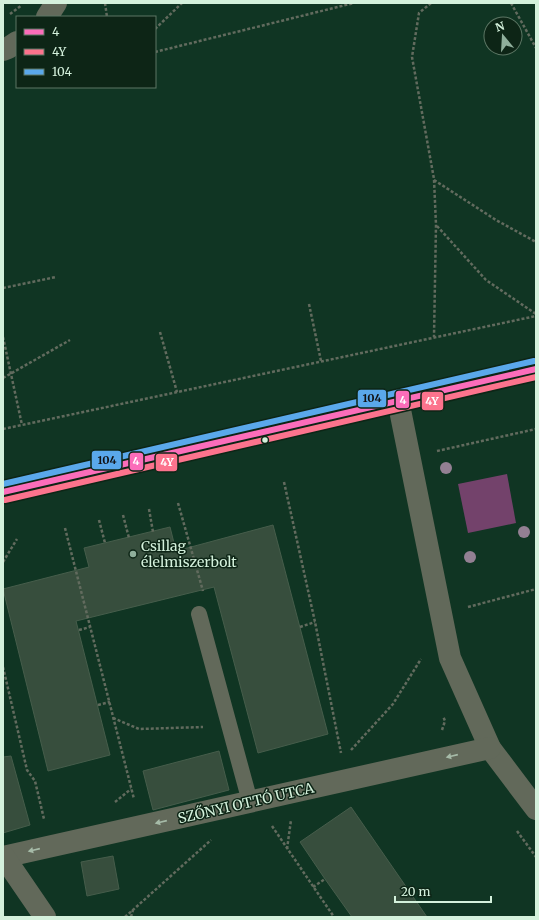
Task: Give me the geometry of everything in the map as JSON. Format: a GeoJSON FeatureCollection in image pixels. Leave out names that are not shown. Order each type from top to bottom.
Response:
{"type":"FeatureCollection","features":[{"type":"Feature","properties":{"kind":"street"},"geometry":{"type":"LineString","coordinates":[[49,16],[56,3]]}},
{"type":"Feature","properties":{"kind":"street"},"geometry":{"type":"LineString","coordinates":[[3,50],[16,43]]}},
{"type":"Feature","properties":{"kind":"street"},"geometry":{"type":"LineString","coordinates":[[3,492],[536,369]]}},
{"type":"Feature","properties":{"kind":"street"},"geometry":{"type":"LineString","coordinates":[[398,400],[450,658],[490,748],[536,809]]}},
{"type":"Feature","properties":{"kind":"street","name":"SZŐNYI OTTÓ UTCA"},"geometry":{"type":"LineString","coordinates":[[4,857],[490,748]]}},
{"type":"Feature","properties":{"kind":"street"},"geometry":{"type":"LineString","coordinates":[[4,857],[45,917]]}},
{"type":"Feature","properties":{"kind":"lane"},"geometry":{"type":"LineString","coordinates":[[198,614],[250,802]]}},
{"type":"Feature","properties":{"kind":"path"},"geometry":{"type":"LineString","coordinates":[[8,15],[24,3]]}},
{"type":"Feature","properties":{"kind":"path"},"geometry":{"type":"LineString","coordinates":[[105,3],[107,16]]}},
{"type":"Feature","properties":{"kind":"path"},"geometry":{"type":"LineString","coordinates":[[156,28],[182,3]]}},
{"type":"Feature","properties":{"kind":"path"},"geometry":{"type":"LineString","coordinates":[[156,52],[354,3]]}},
{"type":"Feature","properties":{"kind":"path"},"geometry":{"type":"LineString","coordinates":[[431,3],[419,13],[412,57],[434,179],[436,225],[434,337]]}},
{"type":"Feature","properties":{"kind":"path"},"geometry":{"type":"LineString","coordinates":[[511,3],[536,48]]}},
{"type":"Feature","properties":{"kind":"path"},"geometry":{"type":"LineString","coordinates":[[434,179],[496,220],[536,242]]}},
{"type":"Feature","properties":{"kind":"path"},"geometry":{"type":"LineString","coordinates":[[436,225],[486,280],[536,315]]}},
{"type":"Feature","properties":{"kind":"path"},"geometry":{"type":"LineString","coordinates":[[3,288],[56,277]]}},
{"type":"Feature","properties":{"kind":"path"},"geometry":{"type":"LineString","coordinates":[[309,304],[321,361]]}},
{"type":"Feature","properties":{"kind":"path"},"geometry":{"type":"LineString","coordinates":[[3,429],[536,315]]}},
{"type":"Feature","properties":{"kind":"path"},"geometry":{"type":"LineString","coordinates":[[160,332],[177,392]]}},
{"type":"Feature","properties":{"kind":"path"},"geometry":{"type":"LineString","coordinates":[[3,337],[22,425]]}},
{"type":"Feature","properties":{"kind":"path"},"geometry":{"type":"LineString","coordinates":[[3,378],[70,340]]}},
{"type":"Feature","properties":{"kind":"path"},"geometry":{"type":"LineString","coordinates":[[410,457],[536,429]]}},
{"type":"Feature","properties":{"kind":"path"},"geometry":{"type":"LineString","coordinates":[[284,482],[315,622],[342,760]]}},
{"type":"Feature","properties":{"kind":"path"},"geometry":{"type":"LineString","coordinates":[[178,502],[205,597]]}},
{"type":"Feature","properties":{"kind":"path"},"geometry":{"type":"LineString","coordinates":[[149,509],[153,532]]}},
{"type":"Feature","properties":{"kind":"path"},"geometry":{"type":"LineString","coordinates":[[123,515],[129,538]]}},
{"type":"Feature","properties":{"kind":"path"},"geometry":{"type":"LineString","coordinates":[[99,520],[105,543]]}},
{"type":"Feature","properties":{"kind":"path"},"geometry":{"type":"LineString","coordinates":[[65,528],[140,826]]}},
{"type":"Feature","properties":{"kind":"path"},"geometry":{"type":"LineString","coordinates":[[3,562],[17,539]]}},
{"type":"Feature","properties":{"kind":"path"},"geometry":{"type":"LineString","coordinates":[[440,614],[536,589]]}},
{"type":"Feature","properties":{"kind":"path"},"geometry":{"type":"LineString","coordinates":[[300,627],[315,622]]}},
{"type":"Feature","properties":{"kind":"path"},"geometry":{"type":"LineString","coordinates":[[79,630],[90,627]]}},
{"type":"Feature","properties":{"kind":"path"},"geometry":{"type":"LineString","coordinates":[[347,754],[393,704],[422,659]]}},
{"type":"Feature","properties":{"kind":"path"},"geometry":{"type":"LineString","coordinates":[[3,667],[27,770],[35,781],[45,823]]}},
{"type":"Feature","properties":{"kind":"path"},"geometry":{"type":"LineString","coordinates":[[98,705],[110,702]]}},
{"type":"Feature","properties":{"kind":"path"},"geometry":{"type":"LineString","coordinates":[[439,732],[443,729],[445,721],[443,714]]}},
{"type":"Feature","properties":{"kind":"path"},"geometry":{"type":"LineString","coordinates":[[113,718],[139,729],[230,726]]}},
{"type":"Feature","properties":{"kind":"path"},"geometry":{"type":"LineString","coordinates":[[287,848],[291,813]]}},
{"type":"Feature","properties":{"kind":"path"},"geometry":{"type":"LineString","coordinates":[[271,824],[334,917]]}},
{"type":"Feature","properties":{"kind":"path"},"geometry":{"type":"LineString","coordinates":[[125,917],[214,838]]}},
{"type":"Feature","properties":{"kind":"path"},"geometry":{"type":"LineString","coordinates":[[313,887],[325,879]]}},
{"type":"Feature","properties":{"kind":"path"},"geometry":{"type":"LineString","coordinates":[[131,917],[133,909]]}},
{"type":"Feature","properties":{"kind":"shaded area"},"geometry":{"type":"Polygon","coordinates":[[[507,474],[516,523],[468,533],[458,484],[507,474]]]}},
{"type":"Feature","properties":{"kind":"building"},"geometry":{"type":"Polygon","coordinates":[[[273,525],[328,734],[258,753],[214,587],[76,621],[110,755],[48,771],[3,589],[89,567],[84,548],[170,527],[176,551],[273,525]]]}},
{"type":"Feature","properties":{"kind":"building"},"geometry":{"type":"Polygon","coordinates":[[[219,751],[229,790],[153,810],[143,771],[219,751]]]}},
{"type":"Feature","properties":{"kind":"building"},"geometry":{"type":"Polygon","coordinates":[[[11,756],[30,825],[3,833],[3,757],[11,756]]]}},
{"type":"Feature","properties":{"kind":"building"},"geometry":{"type":"Polygon","coordinates":[[[351,807],[427,917],[352,917],[325,879],[300,842],[351,807]]]}},
{"type":"Feature","properties":{"kind":"building"},"geometry":{"type":"Polygon","coordinates":[[[113,856],[119,889],[87,896],[81,862],[113,856]]]}},
{"type":"Feature","properties":{"kind":"transit line","name":"104"},"geometry":{"type":"LineString","coordinates":[[3,484],[534,361]]}},
{"type":"Feature","properties":{"kind":"transit line","name":"4"},"geometry":{"type":"LineString","coordinates":[[3,492],[536,369]]}},
{"type":"Feature","properties":{"kind":"transit line","name":"4Y"},"geometry":{"type":"LineString","coordinates":[[5,500],[536,377]]}},
{"type":"Feature","properties":{"kind":"place","name":"Csillag élelmiszerbolt"},"geometry":{"type":"Point","coordinates":[133,554]}}]}
